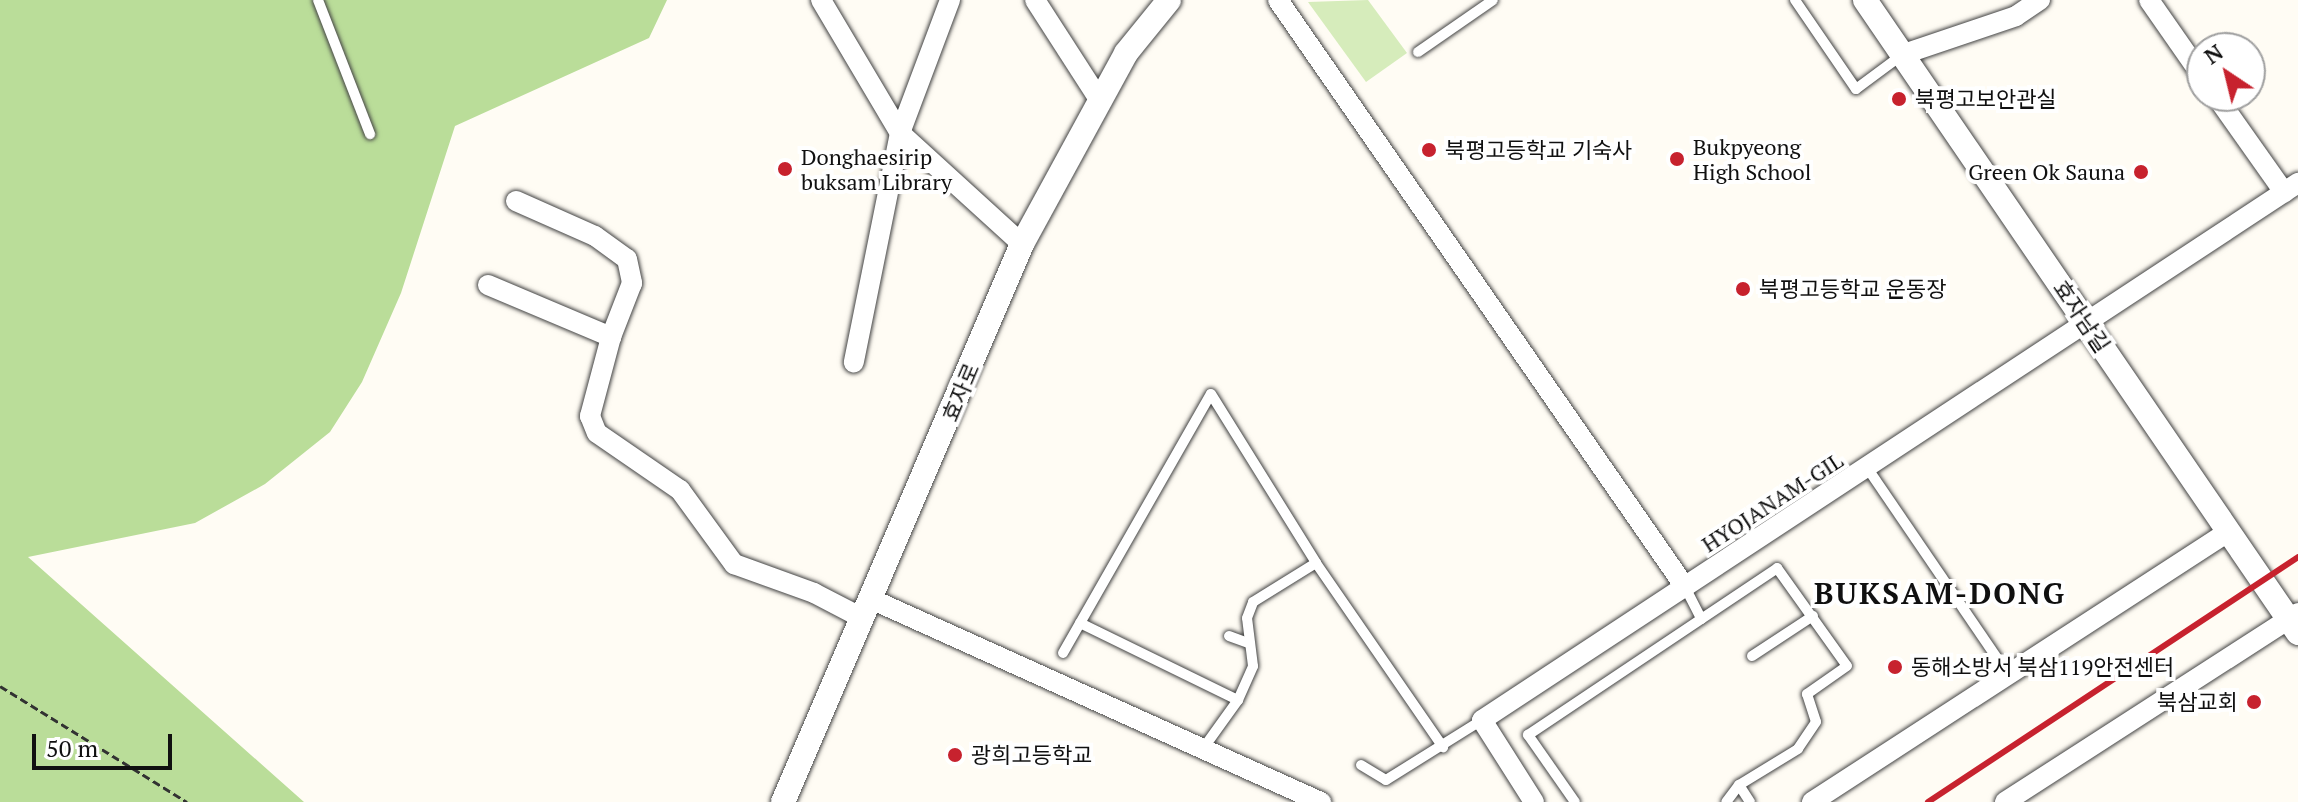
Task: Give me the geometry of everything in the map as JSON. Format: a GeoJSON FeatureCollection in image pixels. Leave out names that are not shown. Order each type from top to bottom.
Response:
{"type":"FeatureCollection","features":[{"type":"Feature","properties":{"kind":"street"},"geometry":{"type":"LineString","coordinates":[[821,0],[900,133],[1022,244]]}},
{"type":"Feature","properties":{"kind":"street"},"geometry":{"type":"LineString","coordinates":[[854,362],[900,133],[950,0]]}},
{"type":"Feature","properties":{"kind":"street"},"geometry":{"type":"LineString","coordinates":[[1035,0],[1100,101]]}},
{"type":"Feature","properties":{"kind":"street","name":"효자로"},"geometry":{"type":"LineString","coordinates":[[783,802],[1022,244],[1126,53],[1169,0]]}},
{"type":"Feature","properties":{"kind":"street"},"geometry":{"type":"LineString","coordinates":[[1278,0],[1685,587]]}},
{"type":"Feature","properties":{"kind":"street","name":"효자남길"},"geometry":{"type":"LineString","coordinates":[[1865,0],[2228,532],[2295,622]]}},
{"type":"Feature","properties":{"kind":"street"},"geometry":{"type":"LineString","coordinates":[[1904,54],[2016,16],[2040,0]]}},
{"type":"Feature","properties":{"kind":"street"},"geometry":{"type":"LineString","coordinates":[[2149,0],[2186,53]]}},
{"type":"Feature","properties":{"kind":"street"},"geometry":{"type":"LineString","coordinates":[[2229,112],[2291,188]]}},
{"type":"Feature","properties":{"kind":"street","name":"HYOJANAM-GIL"},"geometry":{"type":"LineString","coordinates":[[1482,720],[2291,188]]}},
{"type":"Feature","properties":{"kind":"street"},"geometry":{"type":"LineString","coordinates":[[516,201],[595,236],[627,259],[632,283],[611,337],[590,416],[597,433],[680,490],[734,564],[867,609],[1205,746],[1321,802]]}},
{"type":"Feature","properties":{"kind":"street"},"geometry":{"type":"LineString","coordinates":[[488,285],[611,337]]}},
{"type":"Feature","properties":{"kind":"street"},"geometry":{"type":"LineString","coordinates":[[1812,802],[2228,532]]}},
{"type":"Feature","properties":{"kind":"street"},"geometry":{"type":"LineString","coordinates":[[2005,802],[2295,622]]}},
{"type":"Feature","properties":{"kind":"street"},"geometry":{"type":"LineString","coordinates":[[1482,720],[1534,802]]}},
{"type":"Feature","properties":{"kind":"lane"},"geometry":{"type":"LineString","coordinates":[[318,0],[370,134]]}},
{"type":"Feature","properties":{"kind":"lane"},"geometry":{"type":"LineString","coordinates":[[1418,52],[1493,0]]}},
{"type":"Feature","properties":{"kind":"lane"},"geometry":{"type":"LineString","coordinates":[[1795,0],[1856,89],[1904,54]]}},
{"type":"Feature","properties":{"kind":"lane"},"geometry":{"type":"LineString","coordinates":[[1063,653],[1211,394],[1316,563],[1443,747]]}},
{"type":"Feature","properties":{"kind":"lane"},"geometry":{"type":"LineString","coordinates":[[1868,469],[2007,673]]}},
{"type":"Feature","properties":{"kind":"lane"},"geometry":{"type":"LineString","coordinates":[[1205,746],[1238,700],[1253,666],[1248,643],[1253,602],[1316,563]]}},
{"type":"Feature","properties":{"kind":"lane"},"geometry":{"type":"LineString","coordinates":[[1575,802],[1528,735],[1777,568],[1847,666],[1807,694],[1816,722],[1798,749],[1739,785],[1726,802]]}},
{"type":"Feature","properties":{"kind":"lane"},"geometry":{"type":"LineString","coordinates":[[1685,587],[1701,619]]}},
{"type":"Feature","properties":{"kind":"lane"},"geometry":{"type":"LineString","coordinates":[[1752,656],[1813,616]]}},
{"type":"Feature","properties":{"kind":"lane"},"geometry":{"type":"LineString","coordinates":[[1080,623],[1238,700]]}},
{"type":"Feature","properties":{"kind":"lane"},"geometry":{"type":"LineString","coordinates":[[1229,636],[1248,643]]}},
{"type":"Feature","properties":{"kind":"lane"},"geometry":{"type":"LineString","coordinates":[[1361,765],[1386,780],[1482,720]]}},
{"type":"Feature","properties":{"kind":"lane"},"geometry":{"type":"LineString","coordinates":[[1739,785],[1750,802]]}},
{"type":"Feature","properties":{"kind":"path"},"geometry":{"type":"LineString","coordinates":[[0,686],[187,802]]}},
{"type":"Feature","properties":{"kind":"green space"},"geometry":{"type":"Polygon","coordinates":[[[0,0],[667,0],[649,38],[455,126],[401,293],[362,382],[330,432],[265,484],[195,523],[28,557],[304,802],[0,802],[0,0]]]}},
{"type":"Feature","properties":{"kind":"green space"},"geometry":{"type":"Polygon","coordinates":[[[1368,0],[1407,53],[1366,82],[1308,2],[1368,0]]]}},
{"type":"Feature","properties":{"kind":"railway"},"geometry":{"type":"LineString","coordinates":[[1928,802],[2298,557]]}},
{"type":"Feature","properties":{"kind":"place","name":"북평고보안관실"},"geometry":{"type":"Point","coordinates":[1899,99]}},
{"type":"Feature","properties":{"kind":"place","name":"북평고등학교 기숙사"},"geometry":{"type":"Point","coordinates":[1429,150]}},
{"type":"Feature","properties":{"kind":"place","name":"Bukpyeong High School"},"geometry":{"type":"Point","coordinates":[1677,159]}},
{"type":"Feature","properties":{"kind":"place","name":"Donghaesirip buksam Library"},"geometry":{"type":"Point","coordinates":[785,169]}},
{"type":"Feature","properties":{"kind":"place","name":"Green Ok Sauna"},"geometry":{"type":"Point","coordinates":[2141,172]}},
{"type":"Feature","properties":{"kind":"place","name":"북평고등학교 운동장"},"geometry":{"type":"Point","coordinates":[1743,289]}},
{"type":"Feature","properties":{"kind":"place","name":"동해소방서 북삼119안전센터"},"geometry":{"type":"Point","coordinates":[1895,667]}},
{"type":"Feature","properties":{"kind":"place","name":"북삼교회"},"geometry":{"type":"Point","coordinates":[2254,702]}},
{"type":"Feature","properties":{"kind":"place","name":"광희고등학교"},"geometry":{"type":"Point","coordinates":[955,755]}},
{"type":"Feature","properties":{"kind":"district","name":"BUKSAM-DONG"},"geometry":{"type":"Point","coordinates":[1940,593]}}]}
